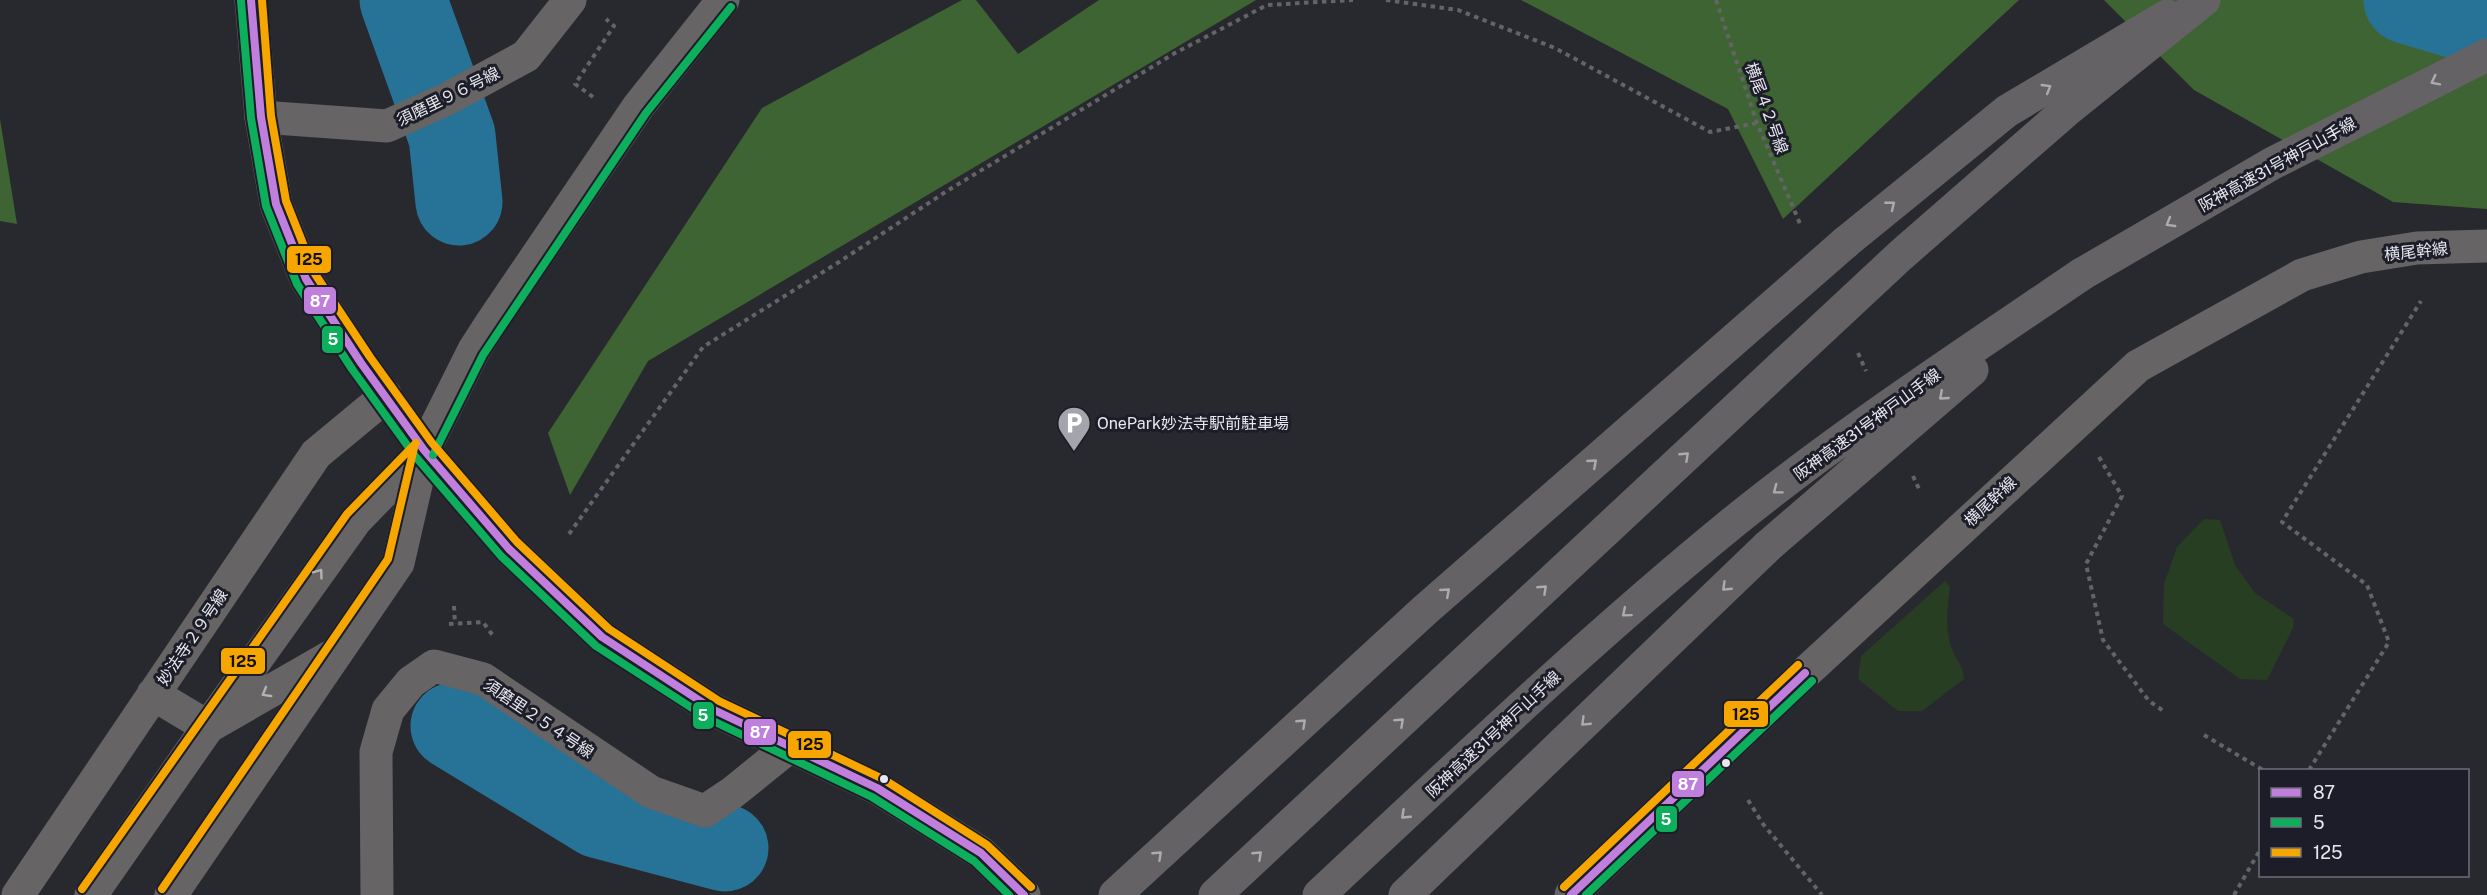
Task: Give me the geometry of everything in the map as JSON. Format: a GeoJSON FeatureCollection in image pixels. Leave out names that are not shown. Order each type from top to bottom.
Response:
{"type":"FeatureCollection","features":[{"type":"Feature","properties":{"kind":"highway"},"geometry":{"type":"LineString","coordinates":[[1115,895],[1425,610],[1855,235],[2007,111],[2194,0]]}},
{"type":"Feature","properties":{"kind":"highway"},"geometry":{"type":"LineString","coordinates":[[1215,895],[1901,255],[2066,111],[2204,0]]}},
{"type":"Feature","properties":{"kind":"highway","name":"阪神高速31号神戸山手線"},"geometry":{"type":"LineString","coordinates":[[1319,895],[1591,642],[1732,523],[1900,397],[2082,274],[2273,163],[2487,55]]}},
{"type":"Feature","properties":{"kind":"highway"},"geometry":{"type":"LineString","coordinates":[[1405,895],[1768,546],[2082,274]]}},
{"type":"Feature","properties":{"kind":"street"},"geometry":{"type":"LineString","coordinates":[[251,0],[261,117],[276,204],[306,279],[361,363],[424,450],[510,549],[602,637],[714,710],[877,788],[981,853],[1024,895]]}},
{"type":"Feature","properties":{"kind":"street","name":"須磨里９６号線"},"geometry":{"type":"LineString","coordinates":[[261,117],[387,126],[447,99],[526,56],[570,0]]}},
{"type":"Feature","properties":{"kind":"street"},"geometry":{"type":"LineString","coordinates":[[171,895],[398,563],[424,450],[474,350],[638,107],[723,0]]}},
{"type":"Feature","properties":{"kind":"street","name":"横尾幹線"},"geometry":{"type":"LineString","coordinates":[[1571,895],[1866,616],[2138,366],[2302,275],[2361,257],[2417,248],[2487,246]]}},
{"type":"Feature","properties":{"kind":"street","name":"妙法寺２９号線"},"geometry":{"type":"LineString","coordinates":[[18,895],[316,454],[386,396]]}},
{"type":"Feature","properties":{"kind":"street"},"geometry":{"type":"LineString","coordinates":[[91,895],[357,520],[424,450]]}},
{"type":"Feature","properties":{"kind":"street"},"geometry":{"type":"LineString","coordinates":[[208,727],[335,654]]}},
{"type":"Feature","properties":{"kind":"street","name":"須磨里２５４号線"},"geometry":{"type":"LineString","coordinates":[[377,895],[376,752],[388,710],[411,682],[434,666],[483,679],[651,792],[705,811],[732,793],[789,747]]}},
{"type":"Feature","properties":{"kind":"street"},"geometry":{"type":"LineString","coordinates":[[153,694],[208,727]]}},
{"type":"Feature","properties":{"kind":"path"},"geometry":{"type":"LineString","coordinates":[[569,534],[703,347],[947,191],[1174,53],[1267,5],[1353,0]]}},
{"type":"Feature","properties":{"kind":"path"},"geometry":{"type":"LineString","coordinates":[[1386,0],[1458,10],[1555,48],[1710,132],[1757,123]]}},
{"type":"Feature","properties":{"kind":"path","name":"横尾４２号線"},"geometry":{"type":"LineString","coordinates":[[1716,0],[1757,123],[1799,223]]}},
{"type":"Feature","properties":{"kind":"path"},"geometry":{"type":"LineString","coordinates":[[2310,769],[2389,642],[2367,585],[2282,522],[2421,301]]}},
{"type":"Feature","properties":{"kind":"path"},"geometry":{"type":"LineString","coordinates":[[2095,452],[2122,496],[2086,564],[2103,640],[2149,701],[2165,712]]}},
{"type":"Feature","properties":{"kind":"path"},"geometry":{"type":"LineString","coordinates":[[454,606],[455,624]]}},
{"type":"Feature","properties":{"kind":"path"},"geometry":{"type":"LineString","coordinates":[[2204,735],[2260,769]]}},
{"type":"Feature","properties":{"kind":"path"},"geometry":{"type":"LineString","coordinates":[[1748,800],[1763,824],[1822,895]]}},
{"type":"Feature","properties":{"kind":"path"},"geometry":{"type":"LineString","coordinates":[[2234,895],[2259,852]]}},
{"type":"Feature","properties":{"kind":"green space"},"geometry":{"type":"Polygon","coordinates":[[[962,0],[976,0],[1018,54],[1099,0],[1256,0],[648,361],[570,495],[548,433],[762,108],[962,0]]]}},
{"type":"Feature","properties":{"kind":"green space"},"geometry":{"type":"Polygon","coordinates":[[[1521,0],[2019,0],[1783,219],[1728,109],[1521,0]]]}},
{"type":"Feature","properties":{"kind":"green space"},"geometry":{"type":"Polygon","coordinates":[[[2104,0],[2487,0],[2487,209],[2393,202],[2194,90],[2104,0]]]}},
{"type":"Feature","properties":{"kind":"green space"},"geometry":{"type":"Polygon","coordinates":[[[0,119],[17,224],[0,221],[0,119]]]}},
{"type":"Feature","properties":{"kind":"green space"},"geometry":{"type":"Polygon","coordinates":[[[2204,519],[2220,520],[2235,565],[2255,593],[2294,619],[2293,628],[2267,680],[2240,679],[2163,624],[2164,584],[2177,547],[2204,519]]]}},
{"type":"Feature","properties":{"kind":"green space"},"geometry":{"type":"Polygon","coordinates":[[[1945,581],[1950,587],[1947,610],[1948,634],[1964,679],[1922,711],[1898,711],[1858,679],[1861,656],[1945,581]]]}},
{"type":"Feature","properties":{"kind":"waterway"},"geometry":{"type":"LineString","coordinates":[[403,0],[452,136],[459,202]]}},
{"type":"Feature","properties":{"kind":"waterway"},"geometry":{"type":"LineString","coordinates":[[2407,0],[2487,24]]}},
{"type":"Feature","properties":{"kind":"waterway"},"geometry":{"type":"LineString","coordinates":[[454,726],[600,815],[725,848]]}},
{"type":"Feature","properties":{"kind":"transit line","name":"87"},"geometry":{"type":"LineString","coordinates":[[251,0],[261,117],[276,204],[306,279],[361,363],[424,450],[509,549],[602,637],[714,710],[877,788],[981,853],[1024,895]]}},
{"type":"Feature","properties":{"kind":"transit line","name":"125"},"geometry":{"type":"LineString","coordinates":[[262,0],[271,116],[286,201],[315,274],[370,357],[432,443],[517,542],[609,629],[719,701],[883,779],[987,845],[1031,887]]}},
{"type":"Feature","properties":{"kind":"transit line","name":"5"},"geometry":{"type":"LineString","coordinates":[[241,1],[251,118],[266,206],[297,284],[352,369],[415,456],[501,556],[596,646],[709,719],[872,797],[974,861],[1009,895]]}},
{"type":"Feature","properties":{"kind":"transit line","name":"5"},"geometry":{"type":"LineString","coordinates":[[433,455],[483,355],[646,113],[731,7]]}},
{"type":"Feature","properties":{"kind":"transit line","name":"125"},"geometry":{"type":"LineString","coordinates":[[82,889],[347,514],[416,443]]}},
{"type":"Feature","properties":{"kind":"transit line","name":"125"},"geometry":{"type":"LineString","coordinates":[[162,889],[388,559],[414,448]]}},
{"type":"Feature","properties":{"kind":"transit line","name":"125"},"geometry":{"type":"LineString","coordinates":[[1564,887],[1798,665]]}},
{"type":"Feature","properties":{"kind":"transit line","name":"87"},"geometry":{"type":"LineString","coordinates":[[1571,895],[1805,673]]}},
{"type":"Feature","properties":{"kind":"transit line","name":"5"},"geometry":{"type":"LineString","coordinates":[[1586,895],[1812,681]]}},
{"type":"Feature","properties":{"kind":"place","name":"OnePark妙法寺駅前駐車場"},"geometry":{"type":"Point","coordinates":[1074,452]}}]}
